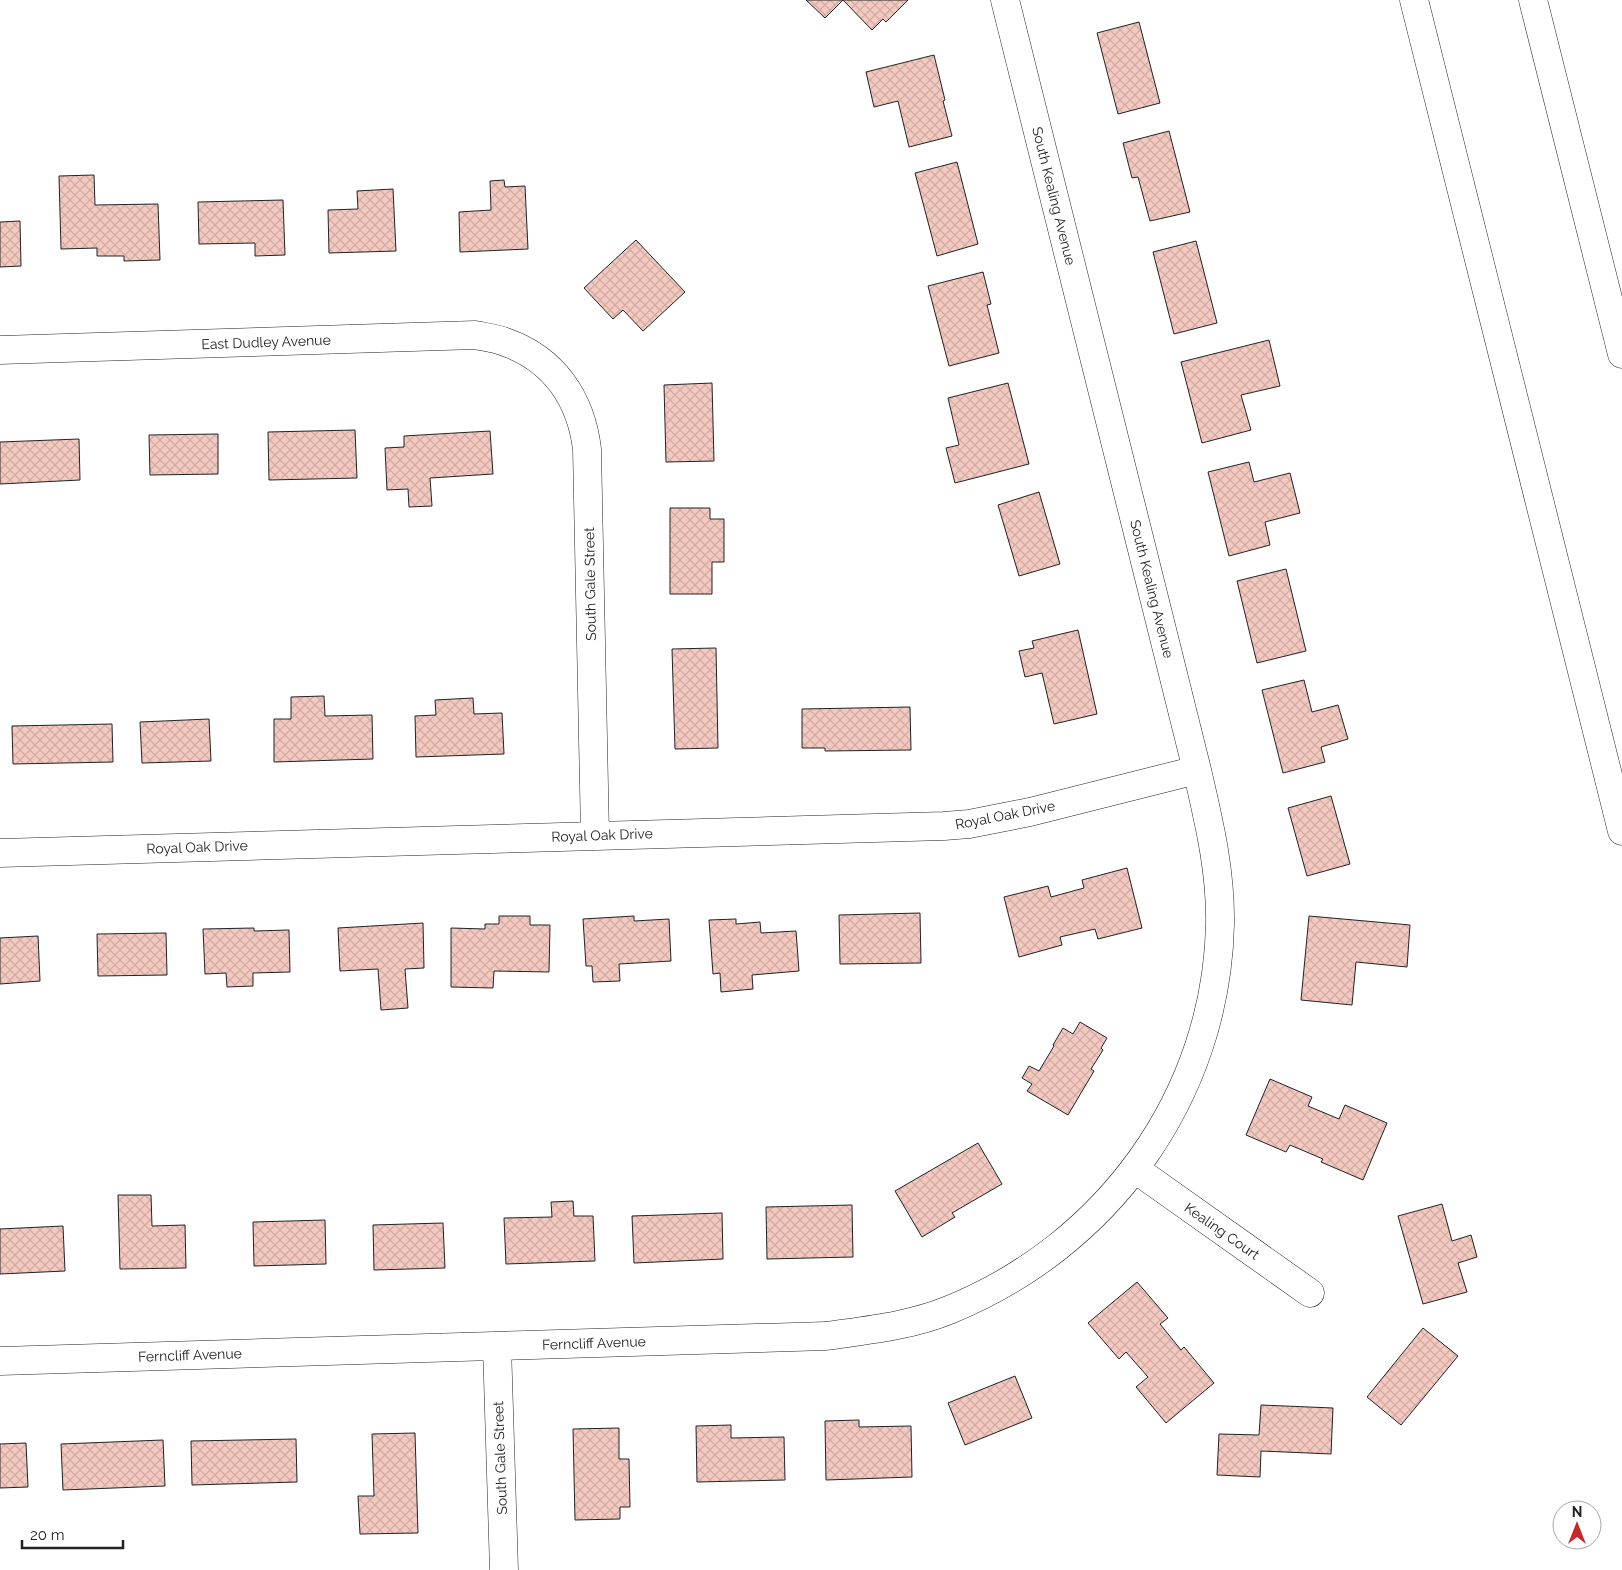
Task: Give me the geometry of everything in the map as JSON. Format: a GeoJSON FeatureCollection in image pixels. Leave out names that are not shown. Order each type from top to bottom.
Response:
{"type":"FeatureCollection","features":[{"type":"Feature","properties":{"kind":"main road","name":"South Kealing Avenue"},"geometry":{"type":"LineString","coordinates":[[1005,0],[1197,770],[1214,844],[1218,877],[1220,926],[1216,976],[1210,1010],[1190,1070],[1162,1128],[1135,1169]]}},
{"type":"Feature","properties":{"kind":"main road"},"geometry":{"type":"LineString","coordinates":[[1414,0],[1622,831]]}},
{"type":"Feature","properties":{"kind":"main road"},"geometry":{"type":"LineString","coordinates":[[1533,0],[1622,354]]}},
{"type":"Feature","properties":{"kind":"main road","name":"East Dudley Avenue"},"geometry":{"type":"LineString","coordinates":[[0,350],[475,335],[503,341],[516,346],[528,354]]}},
{"type":"Feature","properties":{"kind":"main road","name":"South Gale Street"},"geometry":{"type":"LineString","coordinates":[[528,354],[551,369],[560,379],[579,413],[586,438],[595,835]]}},
{"type":"Feature","properties":{"kind":"main road","name":"Royal Oak Drive"},"geometry":{"type":"LineString","coordinates":[[0,853],[944,826],[969,824],[1030,812],[1197,770]]}},
{"type":"Feature","properties":{"kind":"main road","name":"Kealing Court"},"geometry":{"type":"LineString","coordinates":[[1135,1169],[1310,1292]]}},
{"type":"Feature","properties":{"kind":"main road","name":"Ferncliff Avenue"},"geometry":{"type":"LineString","coordinates":[[0,1361],[826,1336],[905,1324],[950,1310],[978,1297],[1046,1257],[1083,1227],[1135,1169]]}},
{"type":"Feature","properties":{"kind":"main road","name":"South Gale Street"},"geometry":{"type":"LineString","coordinates":[[497,1346],[504,1570]]}},
{"type":"Feature","properties":{"kind":"building"},"geometry":{"type":"Polygon","coordinates":[[[806,0],[843,0],[825,18],[806,0]]]}},
{"type":"Feature","properties":{"kind":"building"},"geometry":{"type":"Polygon","coordinates":[[[843,0],[908,0],[886,22],[883,19],[872,30],[843,0]]]}},
{"type":"Feature","properties":{"kind":"building"},"geometry":{"type":"Polygon","coordinates":[[[1139,22],[1160,103],[1118,114],[1097,33],[1139,22]]]}},
{"type":"Feature","properties":{"kind":"building"},"geometry":{"type":"Polygon","coordinates":[[[934,55],[952,136],[909,147],[898,101],[874,107],[866,72],[934,55]]]}},
{"type":"Feature","properties":{"kind":"building"},"geometry":{"type":"Polygon","coordinates":[[[1169,131],[1190,212],[1150,221],[1138,177],[1132,178],[1123,143],[1169,131]]]}},
{"type":"Feature","properties":{"kind":"building"},"geometry":{"type":"Polygon","coordinates":[[[957,162],[978,244],[937,256],[915,173],[957,162]]]}},
{"type":"Feature","properties":{"kind":"building"},"geometry":{"type":"Polygon","coordinates":[[[94,175],[95,205],[158,204],[160,260],[124,261],[124,256],[97,256],[97,248],[61,249],[59,176],[94,175]]]}},
{"type":"Feature","properties":{"kind":"building"},"geometry":{"type":"Polygon","coordinates":[[[504,180],[505,187],[525,186],[528,249],[460,252],[459,212],[491,210],[490,181],[504,180]]]}},
{"type":"Feature","properties":{"kind":"building"},"geometry":{"type":"Polygon","coordinates":[[[393,189],[396,251],[329,253],[328,210],[358,209],[357,191],[393,189]]]}},
{"type":"Feature","properties":{"kind":"building"},"geometry":{"type":"Polygon","coordinates":[[[283,200],[285,255],[255,256],[255,243],[199,244],[198,202],[283,200]]]}},
{"type":"Feature","properties":{"kind":"building"},"geometry":{"type":"Polygon","coordinates":[[[20,221],[21,266],[0,267],[0,222],[20,221]]]}},
{"type":"Feature","properties":{"kind":"building"},"geometry":{"type":"Polygon","coordinates":[[[636,240],[685,292],[643,331],[623,310],[613,319],[584,288],[636,240]]]}},
{"type":"Feature","properties":{"kind":"building"},"geometry":{"type":"Polygon","coordinates":[[[1196,241],[1217,323],[1174,334],[1153,252],[1196,241]]]}},
{"type":"Feature","properties":{"kind":"building"},"geometry":{"type":"Polygon","coordinates":[[[983,272],[991,304],[987,305],[999,353],[949,366],[928,286],[983,272]]]}},
{"type":"Feature","properties":{"kind":"building"},"geometry":{"type":"Polygon","coordinates":[[[1269,340],[1280,386],[1241,395],[1251,430],[1202,443],[1181,362],[1269,340]]]}},
{"type":"Feature","properties":{"kind":"building"},"geometry":{"type":"Polygon","coordinates":[[[712,383],[714,461],[666,462],[664,385],[712,383]]]}},
{"type":"Feature","properties":{"kind":"building"},"geometry":{"type":"Polygon","coordinates":[[[1008,383],[1029,464],[955,483],[946,448],[959,445],[948,398],[1008,383]]]}},
{"type":"Feature","properties":{"kind":"building"},"geometry":{"type":"Polygon","coordinates":[[[355,430],[357,478],[269,480],[268,432],[355,430]]]}},
{"type":"Feature","properties":{"kind":"building"},"geometry":{"type":"Polygon","coordinates":[[[490,431],[493,474],[430,478],[432,506],[409,507],[408,489],[387,490],[385,448],[404,447],[404,436],[490,431]]]}},
{"type":"Feature","properties":{"kind":"building"},"geometry":{"type":"Polygon","coordinates":[[[218,434],[218,474],[150,475],[149,435],[218,434]]]}},
{"type":"Feature","properties":{"kind":"building"},"geometry":{"type":"Polygon","coordinates":[[[79,439],[80,480],[0,484],[0,442],[79,439]]]}},
{"type":"Feature","properties":{"kind":"building"},"geometry":{"type":"Polygon","coordinates":[[[1249,462],[1254,482],[1290,473],[1300,513],[1265,522],[1270,545],[1229,556],[1208,472],[1249,462]]]}},
{"type":"Feature","properties":{"kind":"building"},"geometry":{"type":"Polygon","coordinates":[[[1039,492],[1060,564],[1019,576],[998,505],[1039,492]]]}},
{"type":"Feature","properties":{"kind":"building"},"geometry":{"type":"Polygon","coordinates":[[[670,508],[710,508],[710,519],[724,519],[724,562],[712,562],[712,594],[670,594],[670,508]]]}},
{"type":"Feature","properties":{"kind":"building"},"geometry":{"type":"Polygon","coordinates":[[[1286,569],[1306,651],[1257,663],[1237,581],[1286,569]]]}},
{"type":"Feature","properties":{"kind":"building"},"geometry":{"type":"Polygon","coordinates":[[[1078,630],[1097,714],[1054,724],[1042,673],[1025,677],[1019,651],[1034,648],[1032,641],[1078,630]]]}},
{"type":"Feature","properties":{"kind":"building"},"geometry":{"type":"Polygon","coordinates":[[[716,648],[718,748],[675,749],[672,649],[716,648]]]}},
{"type":"Feature","properties":{"kind":"building"},"geometry":{"type":"Polygon","coordinates":[[[1304,680],[1312,712],[1338,705],[1348,739],[1321,747],[1325,762],[1283,773],[1262,690],[1304,680]]]}},
{"type":"Feature","properties":{"kind":"building"},"geometry":{"type":"Polygon","coordinates":[[[324,696],[325,716],[372,715],[373,759],[274,762],[274,719],[291,719],[291,697],[324,696]]]}},
{"type":"Feature","properties":{"kind":"building"},"geometry":{"type":"Polygon","coordinates":[[[473,698],[474,714],[502,713],[504,754],[416,757],[415,716],[436,715],[435,700],[473,698]]]}},
{"type":"Feature","properties":{"kind":"building"},"geometry":{"type":"Polygon","coordinates":[[[910,707],[911,750],[825,751],[825,748],[802,748],[802,709],[910,707]]]}},
{"type":"Feature","properties":{"kind":"building"},"geometry":{"type":"Polygon","coordinates":[[[209,719],[211,761],[142,763],[140,722],[209,719]]]}},
{"type":"Feature","properties":{"kind":"building"},"geometry":{"type":"Polygon","coordinates":[[[112,724],[113,762],[13,764],[12,726],[112,724]]]}},
{"type":"Feature","properties":{"kind":"building"},"geometry":{"type":"Polygon","coordinates":[[[1331,796],[1350,864],[1307,876],[1288,808],[1331,796]]]}},
{"type":"Feature","properties":{"kind":"building"},"geometry":{"type":"Polygon","coordinates":[[[1127,868],[1142,928],[1098,939],[1095,929],[1060,937],[1062,945],[1019,957],[1004,897],[1048,886],[1051,897],[1084,888],[1082,880],[1127,868]]]}},
{"type":"Feature","properties":{"kind":"building"},"geometry":{"type":"Polygon","coordinates":[[[920,913],[921,963],[840,964],[839,915],[920,913]]]}},
{"type":"Feature","properties":{"kind":"building"},"geometry":{"type":"Polygon","coordinates":[[[499,916],[530,916],[530,925],[550,925],[549,972],[494,971],[493,988],[451,987],[451,928],[485,929],[485,924],[499,924],[499,916]]]}},
{"type":"Feature","properties":{"kind":"building"},"geometry":{"type":"Polygon","coordinates":[[[634,916],[634,921],[669,919],[671,961],[619,964],[620,981],[593,982],[592,966],[586,966],[583,919],[634,916]]]}},
{"type":"Feature","properties":{"kind":"building"},"geometry":{"type":"Polygon","coordinates":[[[1309,916],[1410,925],[1407,967],[1356,962],[1352,1005],[1301,1000],[1309,916]]]}},
{"type":"Feature","properties":{"kind":"building"},"geometry":{"type":"Polygon","coordinates":[[[736,919],[736,924],[760,922],[761,933],[796,931],[799,971],[752,975],[753,989],[721,992],[720,973],[713,974],[709,920],[736,919]]]}},
{"type":"Feature","properties":{"kind":"building"},"geometry":{"type":"Polygon","coordinates":[[[423,923],[424,968],[405,969],[408,1008],[381,1010],[378,969],[340,971],[338,928],[423,923]]]}},
{"type":"Feature","properties":{"kind":"building"},"geometry":{"type":"Polygon","coordinates":[[[254,928],[254,931],[289,930],[290,972],[253,973],[253,986],[227,987],[226,973],[205,974],[203,929],[254,928]]]}},
{"type":"Feature","properties":{"kind":"building"},"geometry":{"type":"Polygon","coordinates":[[[166,933],[167,975],[98,976],[97,934],[166,933]]]}},
{"type":"Feature","properties":{"kind":"building"},"geometry":{"type":"Polygon","coordinates":[[[38,936],[40,981],[0,984],[0,938],[38,936]]]}},
{"type":"Feature","properties":{"kind":"building"},"geometry":{"type":"Polygon","coordinates":[[[1080,1022],[1107,1038],[1101,1048],[1103,1050],[1091,1069],[1094,1071],[1068,1115],[1027,1091],[1032,1084],[1022,1078],[1029,1066],[1039,1071],[1063,1028],[1073,1034],[1080,1022]]]}},
{"type":"Feature","properties":{"kind":"building"},"geometry":{"type":"Polygon","coordinates":[[[1270,1079],[1312,1097],[1308,1106],[1339,1119],[1345,1105],[1387,1123],[1363,1180],[1321,1162],[1323,1159],[1290,1145],[1286,1152],[1246,1135],[1270,1079]]]}},
{"type":"Feature","properties":{"kind":"building"},"geometry":{"type":"Polygon","coordinates":[[[978,1143],[1002,1184],[952,1213],[955,1217],[922,1237],[895,1191],[978,1143]]]}},
{"type":"Feature","properties":{"kind":"building"},"geometry":{"type":"Polygon","coordinates":[[[118,1195],[151,1195],[152,1226],[185,1225],[186,1268],[120,1269],[118,1195]]]}},
{"type":"Feature","properties":{"kind":"building"},"geometry":{"type":"Polygon","coordinates":[[[573,1201],[574,1216],[593,1216],[595,1261],[506,1264],[504,1218],[552,1217],[551,1202],[573,1201]]]}},
{"type":"Feature","properties":{"kind":"building"},"geometry":{"type":"Polygon","coordinates":[[[1442,1204],[1452,1241],[1471,1235],[1477,1257],[1458,1263],[1467,1292],[1423,1304],[1398,1216],[1442,1204]]]}},
{"type":"Feature","properties":{"kind":"building"},"geometry":{"type":"Polygon","coordinates":[[[852,1205],[853,1257],[767,1259],[766,1207],[852,1205]]]}},
{"type":"Feature","properties":{"kind":"building"},"geometry":{"type":"Polygon","coordinates":[[[722,1213],[723,1259],[634,1263],[632,1216],[722,1213]]]}},
{"type":"Feature","properties":{"kind":"building"},"geometry":{"type":"Polygon","coordinates":[[[325,1220],[326,1264],[254,1266],[253,1222],[325,1220]]]}},
{"type":"Feature","properties":{"kind":"building"},"geometry":{"type":"Polygon","coordinates":[[[443,1223],[445,1268],[374,1270],[373,1225],[443,1223]]]}},
{"type":"Feature","properties":{"kind":"building"},"geometry":{"type":"Polygon","coordinates":[[[63,1226],[65,1271],[0,1274],[0,1229],[63,1226]]]}},
{"type":"Feature","properties":{"kind":"building"},"geometry":{"type":"Polygon","coordinates":[[[1137,1282],[1168,1318],[1160,1324],[1181,1350],[1184,1347],[1214,1383],[1166,1423],[1136,1387],[1148,1377],[1126,1352],[1119,1359],[1088,1323],[1137,1282]]]}},
{"type":"Feature","properties":{"kind":"building"},"geometry":{"type":"Polygon","coordinates":[[[1423,1328],[1458,1356],[1401,1425],[1367,1397],[1423,1328]]]}},
{"type":"Feature","properties":{"kind":"building"},"geometry":{"type":"Polygon","coordinates":[[[1015,1376],[1032,1418],[965,1445],[948,1403],[1015,1376]]]}},
{"type":"Feature","properties":{"kind":"building"},"geometry":{"type":"Polygon","coordinates":[[[1261,1405],[1333,1408],[1331,1454],[1261,1451],[1260,1477],[1217,1475],[1219,1434],[1259,1435],[1261,1405]]]}},
{"type":"Feature","properties":{"kind":"building"},"geometry":{"type":"Polygon","coordinates":[[[859,1420],[859,1427],[911,1426],[912,1477],[826,1480],[825,1421],[859,1420]]]}},
{"type":"Feature","properties":{"kind":"building"},"geometry":{"type":"Polygon","coordinates":[[[731,1425],[731,1438],[784,1437],[785,1480],[697,1482],[696,1426],[731,1425]]]}},
{"type":"Feature","properties":{"kind":"building"},"geometry":{"type":"Polygon","coordinates":[[[619,1428],[619,1459],[629,1459],[630,1507],[620,1507],[620,1519],[575,1520],[573,1429],[619,1428]]]}},
{"type":"Feature","properties":{"kind":"building"},"geometry":{"type":"Polygon","coordinates":[[[415,1433],[418,1533],[360,1534],[358,1496],[374,1496],[372,1434],[415,1433]]]}},
{"type":"Feature","properties":{"kind":"building"},"geometry":{"type":"Polygon","coordinates":[[[296,1439],[297,1482],[192,1485],[191,1441],[296,1439]]]}},
{"type":"Feature","properties":{"kind":"building"},"geometry":{"type":"Polygon","coordinates":[[[163,1440],[165,1486],[63,1490],[61,1444],[163,1440]]]}},
{"type":"Feature","properties":{"kind":"building"},"geometry":{"type":"Polygon","coordinates":[[[26,1443],[28,1487],[0,1488],[0,1444],[26,1443]]]}}]}
